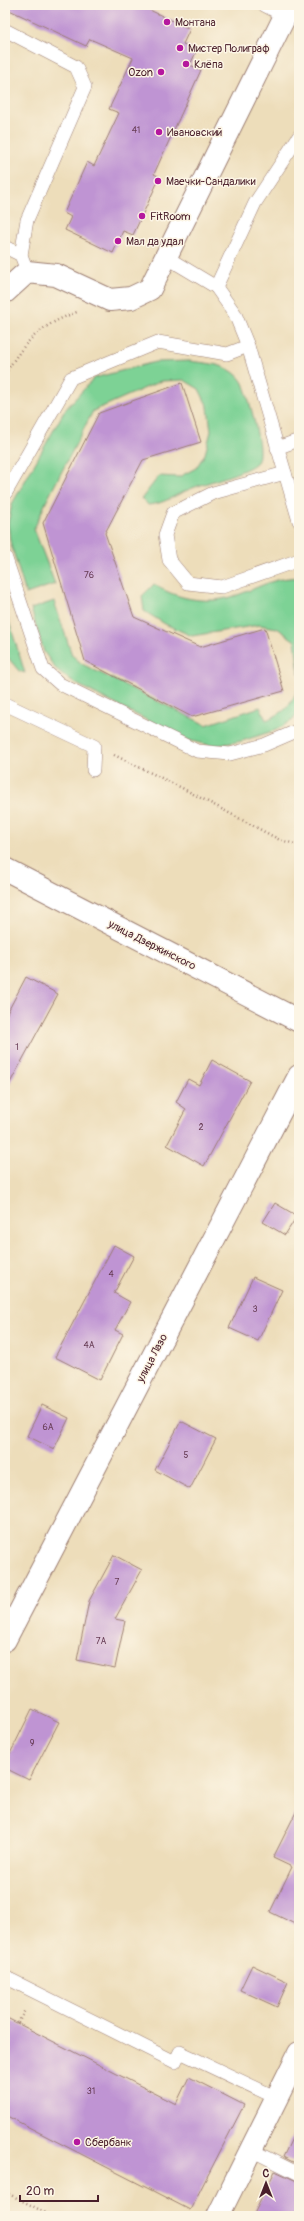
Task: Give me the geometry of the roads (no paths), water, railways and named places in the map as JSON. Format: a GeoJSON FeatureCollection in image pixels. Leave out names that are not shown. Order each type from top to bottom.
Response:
{"type":"FeatureCollection","features":[{"type":"Feature","properties":{"kind":"street"},"geometry":{"type":"LineString","coordinates":[[5,292],[24,264],[56,275],[110,300],[131,298],[150,289],[289,10]]}},
{"type":"Feature","properties":{"kind":"street","name":"улица Дзержинского"},"geometry":{"type":"LineString","coordinates":[[5,869],[299,1021]]}},
{"type":"Feature","properties":{"kind":"street","name":"улица Лазо"},"geometry":{"type":"LineString","coordinates":[[5,1640],[299,1076]]}},
{"type":"Feature","properties":{"kind":"street"},"geometry":{"type":"LineString","coordinates":[[218,2216],[299,2053]]}},
{"type":"Feature","properties":{"kind":"lane"},"geometry":{"type":"LineString","coordinates":[[264,5],[289,10]]}},
{"type":"Feature","properties":{"kind":"lane"},"geometry":{"type":"LineString","coordinates":[[5,30],[76,66],[85,87],[28,220],[24,264]]}},
{"type":"Feature","properties":{"kind":"lane"},"geometry":{"type":"LineString","coordinates":[[216,287],[255,203],[299,136]]}},
{"type":"Feature","properties":{"kind":"lane"},"geometry":{"type":"LineString","coordinates":[[5,247],[24,264]]}},
{"type":"Feature","properties":{"kind":"lane"},"geometry":{"type":"LineString","coordinates":[[166,257],[216,287],[236,314],[248,346],[276,448],[286,473],[299,521]]}},
{"type":"Feature","properties":{"kind":"lane"},"geometry":{"type":"LineString","coordinates":[[5,494],[71,378],[158,342],[226,354],[248,346]]}},
{"type":"Feature","properties":{"kind":"lane"},"geometry":{"type":"LineString","coordinates":[[276,448],[299,440]]}},
{"type":"Feature","properties":{"kind":"lane"},"geometry":{"type":"LineString","coordinates":[[286,473],[213,493],[173,513],[165,535],[169,560],[188,582],[222,587],[299,560]]}},
{"type":"Feature","properties":{"kind":"lane"},"geometry":{"type":"LineString","coordinates":[[5,556],[43,669],[60,684],[197,751],[230,754],[264,745],[299,730]]}},
{"type":"Feature","properties":{"kind":"lane"},"geometry":{"type":"LineString","coordinates":[[5,704],[94,746],[93,770]]}},
{"type":"Feature","properties":{"kind":"lane"},"geometry":{"type":"LineString","coordinates":[[5,1977],[175,2062],[180,2052],[277,2098]]}},
{"type":"Feature","properties":{"kind":"lane"},"geometry":{"type":"LineString","coordinates":[[251,2150],[299,2174]]}},
{"type":"Feature","properties":{"kind":"place","name":"Монтана"},"geometry":{"type":"Point","coordinates":[167,22]}},
{"type":"Feature","properties":{"kind":"place","name":"Мистер Полиграф"},"geometry":{"type":"Point","coordinates":[180,48]}},
{"type":"Feature","properties":{"kind":"place","name":"Клёпа"},"geometry":{"type":"Point","coordinates":[186,64]}},
{"type":"Feature","properties":{"kind":"place","name":"Ozon"},"geometry":{"type":"Point","coordinates":[161,72]}},
{"type":"Feature","properties":{"kind":"place","name":"Ивановский"},"geometry":{"type":"Point","coordinates":[159,132]}},
{"type":"Feature","properties":{"kind":"place","name":"Маечки-Сандалики"},"geometry":{"type":"Point","coordinates":[158,181]}},
{"type":"Feature","properties":{"kind":"place","name":"FitRoom"},"geometry":{"type":"Point","coordinates":[142,216]}},
{"type":"Feature","properties":{"kind":"place","name":"Мал да удал"},"geometry":{"type":"Point","coordinates":[118,241]}},
{"type":"Feature","properties":{"kind":"place","name":"Сбербанк"},"geometry":{"type":"Point","coordinates":[77,2142]}}]}
